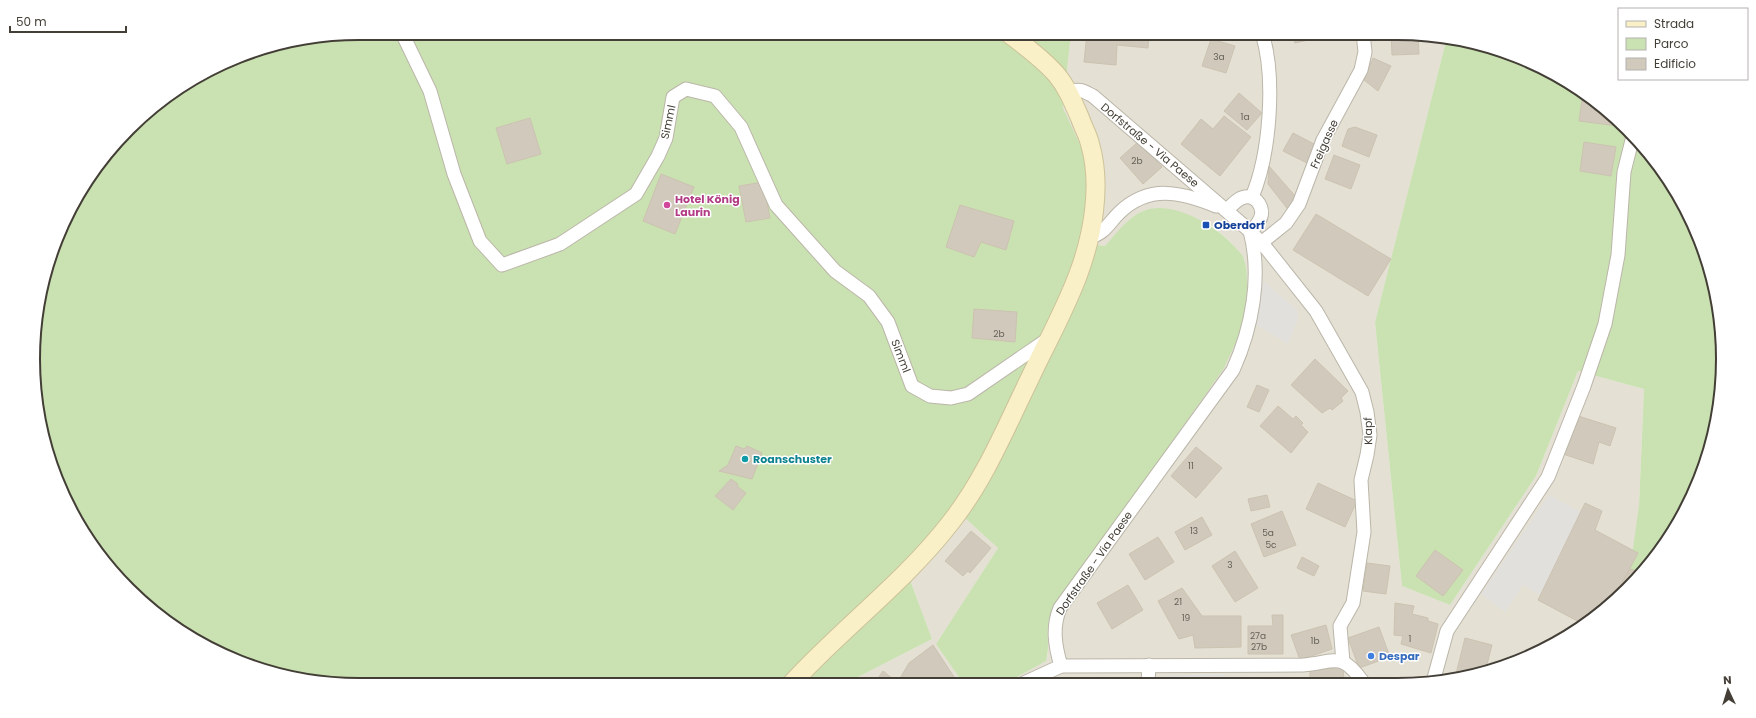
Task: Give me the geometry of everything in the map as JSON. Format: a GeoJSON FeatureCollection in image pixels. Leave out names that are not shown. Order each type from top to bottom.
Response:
{"type":"FeatureCollection","features":[{"type":"Feature","properties":{"kind":"main road"},"geometry":{"type":"LineString","coordinates":[[796,678],[809,664],[924,554],[951,522],[968,498],[988,463],[1078,275],[1089,238],[1096,177],[1090,144],[1070,93],[1056,74],[1035,53],[1017,40]]}},
{"type":"Feature","properties":{"kind":"street","name":"Simml"},"geometry":{"type":"LineString","coordinates":[[405,40],[430,91],[454,174],[480,241],[502,265],[560,244],[636,194],[658,156],[666,138],[673,97],[686,89],[715,96],[741,127],[776,204],[835,271],[869,296],[888,322],[912,386],[930,396],[951,398],[968,394],[1048,339]]}},
{"type":"Feature","properties":{"kind":"street"},"geometry":{"type":"LineString","coordinates":[[1252,198],[1261,171],[1270,87],[1270,67],[1264,40]]}},
{"type":"Feature","properties":{"kind":"street","name":"Freigasse"},"geometry":{"type":"LineString","coordinates":[[1261,243],[1286,223],[1299,204],[1323,140],[1361,70],[1365,52],[1364,40]]}},
{"type":"Feature","properties":{"kind":"street","name":"Dorfstraße - Via Paese"},"geometry":{"type":"LineString","coordinates":[[1061,666],[1054,634],[1055,620],[1060,608],[1233,370],[1240,356],[1250,321],[1255,272],[1250,231],[1093,96],[1080,90],[1074,90],[1070,93]]}},
{"type":"Feature","properties":{"kind":"street"},"geometry":{"type":"LineString","coordinates":[[1435,675],[1444,638],[1450,624],[1548,477],[1584,386],[1605,324],[1618,255],[1624,172],[1631,143]]}},
{"type":"Feature","properties":{"kind":"street","name":"Dorfstraße - Via Paese"},"geometry":{"type":"LineString","coordinates":[[1089,238],[1106,230],[1119,214],[1135,200],[1147,195],[1159,193],[1193,197],[1227,210]]}},
{"type":"Feature","properties":{"kind":"street"},"geometry":{"type":"LineString","coordinates":[[1227,210],[1240,199],[1245,197],[1252,198],[1257,201],[1262,211],[1261,219],[1250,231]]}},
{"type":"Feature","properties":{"kind":"street","name":"Klapf"},"geometry":{"type":"LineString","coordinates":[[1250,231],[1316,311],[1362,392],[1367,412],[1370,435],[1361,480],[1364,506],[1364,532],[1353,603],[1348,616],[1340,626],[1343,662]]}},
{"type":"Feature","properties":{"kind":"street"},"geometry":{"type":"LineString","coordinates":[[1035,678],[1061,666],[1303,665],[1332,660],[1343,662],[1353,668],[1360,678]]}},
{"type":"Feature","properties":{"kind":"street"},"geometry":{"type":"LineString","coordinates":[[1148,678],[1149,665]]}},
{"type":"Feature","properties":{"kind":"shaded area"},"geometry":{"type":"Polygon","coordinates":[[[1070,40],[1397,40],[1445,44],[1375,322],[1402,586],[1450,605],[1536,476],[1578,371],[1644,389],[1639,506],[1663,534],[1650,553],[1623,585],[1574,624],[1519,654],[1480,667],[1459,672],[1397,678],[1015,678],[1046,661],[1048,654],[1047,623],[1051,614],[1242,326],[1248,279],[1244,258],[1229,240],[1212,226],[1166,209],[1145,210],[1132,217],[1105,246],[1082,243],[1083,151],[1063,108],[1070,40]]]}},
{"type":"Feature","properties":{"kind":"shaded area"},"geometry":{"type":"Polygon","coordinates":[[[1263,281],[1295,308],[1298,313],[1298,319],[1288,344],[1255,324],[1263,281]]]}},
{"type":"Feature","properties":{"kind":"shaded area"},"geometry":{"type":"Polygon","coordinates":[[[1549,495],[1581,512],[1540,595],[1523,585],[1505,612],[1481,594],[1549,495]]]}},
{"type":"Feature","properties":{"kind":"shaded area"},"geometry":{"type":"Polygon","coordinates":[[[965,518],[998,548],[936,644],[960,678],[856,678],[932,639],[910,580],[965,518]]]}},
{"type":"Feature","properties":{"kind":"shaded area"},"geometry":{"type":"Polygon","coordinates":[[[1224,674],[1224,678],[1162,678],[1162,676],[1224,674]]]}},
{"type":"Feature","properties":{"kind":"green space"},"geometry":{"type":"Polygon","coordinates":[[[359,40],[1070,40],[1063,108],[1083,151],[1088,189],[1082,243],[1105,246],[1132,217],[1143,211],[1155,208],[1180,212],[1206,223],[1227,239],[1242,254],[1246,266],[1247,292],[1242,326],[1224,368],[1051,614],[1048,625],[1048,649],[1046,661],[1015,678],[960,678],[936,644],[998,548],[965,518],[910,580],[932,639],[856,678],[338,677],[297,672],[276,667],[237,654],[218,645],[199,635],[165,612],[133,585],[94,536],[73,500],[57,462],[46,421],[43,401],[40,359],[41,338],[46,297],[51,276],[64,237],[73,218],[94,182],[119,149],[133,133],[165,106],[199,83],[237,64],[276,51],[297,46],[359,40]]]}},
{"type":"Feature","properties":{"kind":"green space"},"geometry":{"type":"Polygon","coordinates":[[[1445,44],[1500,57],[1538,73],[1574,94],[1591,106],[1623,133],[1662,182],[1692,237],[1705,276],[1710,297],[1716,359],[1710,421],[1699,462],[1692,481],[1662,536],[1636,571],[1630,569],[1639,506],[1644,389],[1578,371],[1536,476],[1450,605],[1402,586],[1375,322],[1445,44]]]}},
{"type":"Feature","properties":{"kind":"building"},"geometry":{"type":"Polygon","coordinates":[[[1086,40],[1149,40],[1148,48],[1117,45],[1116,65],[1084,62],[1086,40]]]}},
{"type":"Feature","properties":{"kind":"building"},"geometry":{"type":"Polygon","coordinates":[[[1211,40],[1235,46],[1226,73],[1202,66],[1211,40]]]}},
{"type":"Feature","properties":{"kind":"building"},"geometry":{"type":"Polygon","coordinates":[[[1294,40],[1308,40],[1295,43],[1294,40]]]}},
{"type":"Feature","properties":{"kind":"building"},"geometry":{"type":"Polygon","coordinates":[[[1391,40],[1418,41],[1419,54],[1392,55],[1391,40]]]}},
{"type":"Feature","properties":{"kind":"building"},"geometry":{"type":"Polygon","coordinates":[[[1373,58],[1391,66],[1378,91],[1364,80],[1373,58]]]}},
{"type":"Feature","properties":{"kind":"building"},"geometry":{"type":"Polygon","coordinates":[[[1239,93],[1262,113],[1247,130],[1224,111],[1239,93]]]}},
{"type":"Feature","properties":{"kind":"building"},"geometry":{"type":"Polygon","coordinates":[[[1582,100],[1614,126],[1579,121],[1582,100]]]}},
{"type":"Feature","properties":{"kind":"building"},"geometry":{"type":"Polygon","coordinates":[[[1224,116],[1251,137],[1220,176],[1181,144],[1201,119],[1213,129],[1224,116]]]}},
{"type":"Feature","properties":{"kind":"building"},"geometry":{"type":"Polygon","coordinates":[[[530,118],[541,154],[507,164],[496,128],[530,118]]]}},
{"type":"Feature","properties":{"kind":"building"},"geometry":{"type":"Polygon","coordinates":[[[1355,127],[1377,135],[1369,157],[1342,146],[1348,129],[1355,127]]]}},
{"type":"Feature","properties":{"kind":"building"},"geometry":{"type":"Polygon","coordinates":[[[1293,133],[1316,145],[1307,163],[1283,151],[1293,133]]]}},
{"type":"Feature","properties":{"kind":"building"},"geometry":{"type":"Polygon","coordinates":[[[1139,141],[1162,167],[1143,184],[1120,158],[1139,141]]]}},
{"type":"Feature","properties":{"kind":"building"},"geometry":{"type":"Polygon","coordinates":[[[1584,142],[1616,147],[1611,176],[1580,171],[1584,142]]]}},
{"type":"Feature","properties":{"kind":"building"},"geometry":{"type":"Polygon","coordinates":[[[1334,155],[1360,165],[1351,189],[1325,179],[1334,155]]]}},
{"type":"Feature","properties":{"kind":"building"},"geometry":{"type":"Polygon","coordinates":[[[1269,166],[1296,197],[1290,212],[1268,184],[1269,166]]]}},
{"type":"Feature","properties":{"kind":"building"},"geometry":{"type":"Polygon","coordinates":[[[661,174],[694,187],[675,234],[643,221],[661,174]]]}},
{"type":"Feature","properties":{"kind":"building"},"geometry":{"type":"Polygon","coordinates":[[[763,182],[770,218],[746,222],[739,186],[763,182]]]}},
{"type":"Feature","properties":{"kind":"building"},"geometry":{"type":"Polygon","coordinates":[[[960,205],[1014,221],[1006,250],[981,242],[974,257],[946,247],[960,205]]]}},
{"type":"Feature","properties":{"kind":"building"},"geometry":{"type":"Polygon","coordinates":[[[1316,214],[1391,259],[1368,296],[1293,250],[1316,214]]]}},
{"type":"Feature","properties":{"kind":"building"},"geometry":{"type":"Polygon","coordinates":[[[974,309],[1017,312],[1015,342],[972,338],[974,309]]]}},
{"type":"Feature","properties":{"kind":"building"},"geometry":{"type":"Polygon","coordinates":[[[1315,359],[1348,391],[1341,398],[1343,401],[1332,410],[1330,408],[1322,413],[1291,385],[1315,359]]]}},
{"type":"Feature","properties":{"kind":"building"},"geometry":{"type":"Polygon","coordinates":[[[1257,385],[1269,390],[1259,412],[1247,407],[1257,385]]]}},
{"type":"Feature","properties":{"kind":"building"},"geometry":{"type":"Polygon","coordinates":[[[1278,406],[1293,419],[1296,416],[1303,423],[1301,425],[1308,432],[1291,453],[1260,426],[1278,406]]]}},
{"type":"Feature","properties":{"kind":"building"},"geometry":{"type":"Polygon","coordinates":[[[1575,415],[1616,428],[1610,446],[1599,442],[1593,464],[1563,454],[1575,415]]]}},
{"type":"Feature","properties":{"kind":"building","name":"Roanschuster"},"geometry":{"type":"Polygon","coordinates":[[[736,446],[744,449],[747,446],[762,453],[752,479],[719,471],[728,465],[736,446]]]}},
{"type":"Feature","properties":{"kind":"building"},"geometry":{"type":"Polygon","coordinates":[[[1196,447],[1222,468],[1196,498],[1171,476],[1196,447]]]}},
{"type":"Feature","properties":{"kind":"building"},"geometry":{"type":"Polygon","coordinates":[[[731,479],[746,493],[733,510],[715,496],[731,479]]]}},
{"type":"Feature","properties":{"kind":"building"},"geometry":{"type":"Polygon","coordinates":[[[1318,483],[1357,501],[1345,527],[1306,509],[1318,483]]]}},
{"type":"Feature","properties":{"kind":"building"},"geometry":{"type":"Polygon","coordinates":[[[1267,495],[1270,507],[1251,511],[1248,499],[1267,495]]]}},
{"type":"Feature","properties":{"kind":"building"},"geometry":{"type":"Polygon","coordinates":[[[1585,503],[1602,511],[1595,530],[1638,553],[1619,588],[1578,621],[1538,600],[1585,503]]]}},
{"type":"Feature","properties":{"kind":"building"},"geometry":{"type":"Polygon","coordinates":[[[1282,511],[1296,545],[1264,557],[1251,524],[1282,511]]]}},
{"type":"Feature","properties":{"kind":"building"},"geometry":{"type":"Polygon","coordinates":[[[1202,517],[1212,535],[1185,550],[1175,532],[1202,517]]]}},
{"type":"Feature","properties":{"kind":"building"},"geometry":{"type":"Polygon","coordinates":[[[971,531],[991,548],[970,573],[968,571],[963,576],[945,561],[971,531]]]}},
{"type":"Feature","properties":{"kind":"building"},"geometry":{"type":"Polygon","coordinates":[[[1158,537],[1174,562],[1145,580],[1129,554],[1158,537]]]}},
{"type":"Feature","properties":{"kind":"building"},"geometry":{"type":"Polygon","coordinates":[[[1435,550],[1463,570],[1443,596],[1416,576],[1435,550]]]}},
{"type":"Feature","properties":{"kind":"building"},"geometry":{"type":"Polygon","coordinates":[[[1235,551],[1258,588],[1235,602],[1212,566],[1235,551]]]}},
{"type":"Feature","properties":{"kind":"building"},"geometry":{"type":"Polygon","coordinates":[[[1302,557],[1319,566],[1314,576],[1297,568],[1302,557]]]}},
{"type":"Feature","properties":{"kind":"building"},"geometry":{"type":"Polygon","coordinates":[[[1367,563],[1390,566],[1386,594],[1363,591],[1367,563]]]}},
{"type":"Feature","properties":{"kind":"building"},"geometry":{"type":"Polygon","coordinates":[[[1630,569],[1636,571],[1622,586],[1630,569]]]}},
{"type":"Feature","properties":{"kind":"building"},"geometry":{"type":"Polygon","coordinates":[[[1128,585],[1143,610],[1112,629],[1097,603],[1128,585]]]}},
{"type":"Feature","properties":{"kind":"building"},"geometry":{"type":"Polygon","coordinates":[[[1182,588],[1202,616],[1241,616],[1241,647],[1195,648],[1193,635],[1179,639],[1158,601],[1182,588]]]}},
{"type":"Feature","properties":{"kind":"building"},"geometry":{"type":"Polygon","coordinates":[[[1395,603],[1414,606],[1412,614],[1428,618],[1428,621],[1438,624],[1431,653],[1401,644],[1403,636],[1394,635],[1395,603]]]}},
{"type":"Feature","properties":{"kind":"building"},"geometry":{"type":"Polygon","coordinates":[[[1272,615],[1283,615],[1283,654],[1248,654],[1248,626],[1273,626],[1272,615]]]}},
{"type":"Feature","properties":{"kind":"building"},"geometry":{"type":"Polygon","coordinates":[[[1326,625],[1332,649],[1300,660],[1291,635],[1326,625]]]}},
{"type":"Feature","properties":{"kind":"building"},"geometry":{"type":"Polygon","coordinates":[[[1379,627],[1390,657],[1359,668],[1348,638],[1379,627]]]}},
{"type":"Feature","properties":{"kind":"building"},"geometry":{"type":"Polygon","coordinates":[[[1465,638],[1492,645],[1487,665],[1456,672],[1465,638]]]}},
{"type":"Feature","properties":{"kind":"building"},"geometry":{"type":"Polygon","coordinates":[[[933,645],[955,678],[900,678],[909,663],[933,645]]]}},
{"type":"Feature","properties":{"kind":"building"},"geometry":{"type":"Polygon","coordinates":[[[1343,667],[1344,678],[1310,678],[1310,669],[1343,667]]]}},
{"type":"Feature","properties":{"kind":"building"},"geometry":{"type":"Polygon","coordinates":[[[883,671],[892,678],[878,678],[883,671]]]}},
{"type":"Feature","properties":{"kind":"place","name":"Hotel König Laurin"},"geometry":{"type":"Point","coordinates":[667,205]}},
{"type":"Feature","properties":{"kind":"place","name":"Oberdorf"},"geometry":{"type":"Point","coordinates":[1206,225]}},
{"type":"Feature","properties":{"kind":"place","name":"Roanschuster"},"geometry":{"type":"Point","coordinates":[745,459]}},
{"type":"Feature","properties":{"kind":"place","name":"Despar"},"geometry":{"type":"Point","coordinates":[1371,656]}}]}
